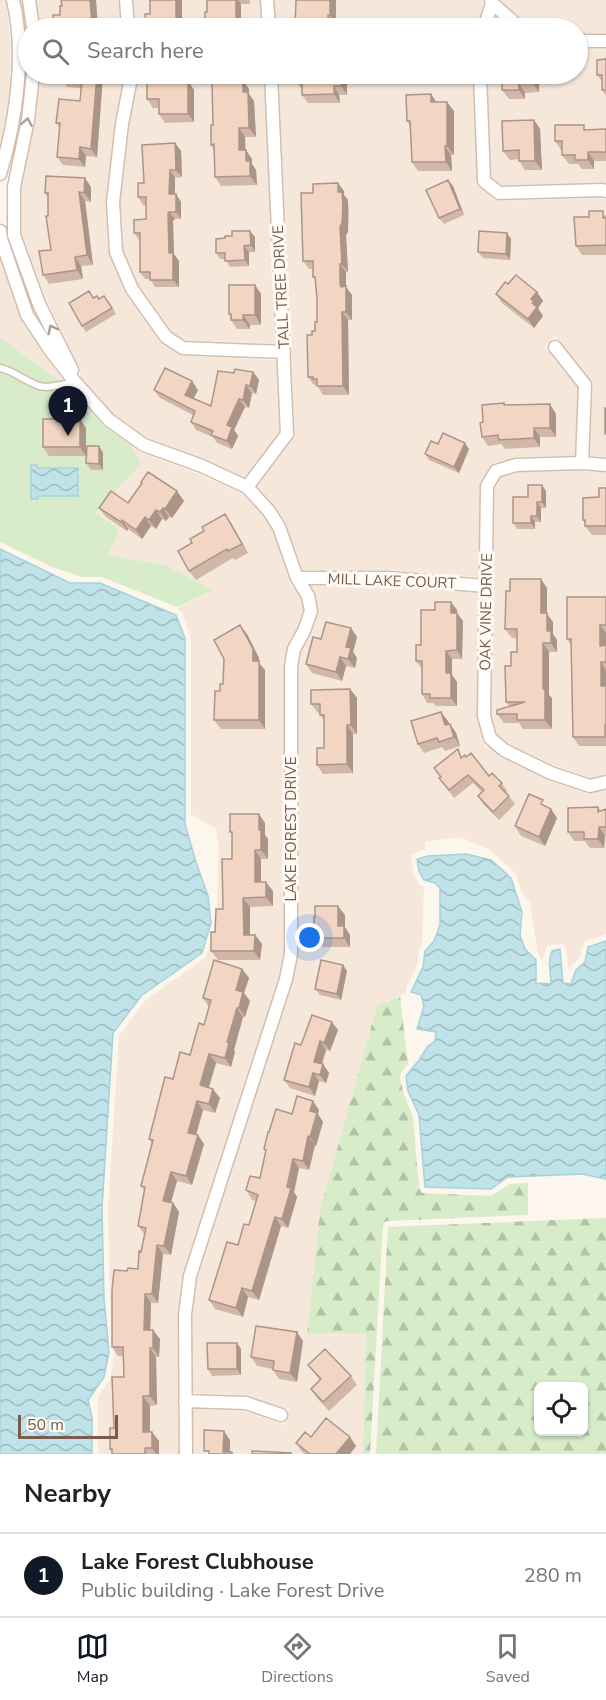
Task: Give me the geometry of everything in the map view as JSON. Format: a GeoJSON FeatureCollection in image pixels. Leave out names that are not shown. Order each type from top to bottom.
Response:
{"type":"FeatureCollection","features":[{"type":"Feature","properties":{"kind":"street"},"geometry":{"type":"LineString","coordinates":[[0,174],[17,96],[18,43],[13,0]]}},
{"type":"Feature","properties":{"kind":"street"},"geometry":{"type":"LineString","coordinates":[[29,0],[32,18]]}},
{"type":"Feature","properties":{"kind":"street"},"geometry":{"type":"LineString","coordinates":[[126,0],[127,18]]}},
{"type":"Feature","properties":{"kind":"street"},"geometry":{"type":"LineString","coordinates":[[267,0],[268,18]]}},
{"type":"Feature","properties":{"kind":"street"},"geometry":{"type":"LineString","coordinates":[[487,18],[492,2],[509,18]]}},
{"type":"Feature","properties":{"kind":"street"},"geometry":{"type":"LineString","coordinates":[[588,41],[606,41]]}},
{"type":"Feature","properties":{"kind":"street","name":"LAKE FOREST DRIVE"},"geometry":{"type":"LineString","coordinates":[[32,84],[28,120],[14,187],[14,235],[39,304],[73,372],[75,382]]}},
{"type":"Feature","properties":{"kind":"street"},"geometry":{"type":"LineString","coordinates":[[130,84],[122,124],[113,202],[116,252],[132,289],[166,337],[183,348],[284,352]]}},
{"type":"Feature","properties":{"kind":"street","name":"TALL TREE DRIVE"},"geometry":{"type":"LineString","coordinates":[[247,487],[287,434],[271,84]]}},
{"type":"Feature","properties":{"kind":"street"},"geometry":{"type":"LineString","coordinates":[[480,84],[484,181],[499,193],[606,191]]}},
{"type":"Feature","properties":{"kind":"street"},"geometry":{"type":"LineString","coordinates":[[4,148],[21,151]]}},
{"type":"Feature","properties":{"kind":"street","name":"LAKE FOREST DRIVE"},"geometry":{"type":"LineString","coordinates":[[0,236],[27,315],[75,382],[109,420],[144,445],[202,466],[247,487],[269,511],[279,527],[297,578],[308,596],[311,611],[294,649],[291,666],[291,954],[286,979],[190,1276],[185,1315],[186,1454]]}},
{"type":"Feature","properties":{"kind":"street"},"geometry":{"type":"LineString","coordinates":[[555,347],[585,385],[582,464]]}},
{"type":"Feature","properties":{"kind":"street","name":"OAK VINE DRIVE"},"geometry":{"type":"LineString","coordinates":[[606,465],[516,465],[496,471],[487,486],[484,716],[490,738],[504,750],[551,773],[590,786],[606,782]]}},
{"type":"Feature","properties":{"kind":"street","name":"MILL LAKE COURT"},"geometry":{"type":"LineString","coordinates":[[297,578],[388,578],[486,586]]}},
{"type":"Feature","properties":{"kind":"street"},"geometry":{"type":"LineString","coordinates":[[185,1401],[246,1403],[280,1415]]}},
{"type":"Feature","properties":{"kind":"lane"},"geometry":{"type":"LineString","coordinates":[[0,368],[15,372],[35,384],[46,387],[75,382]]}},
{"type":"Feature","properties":{"kind":"shaded area"},"geometry":{"type":"Polygon","coordinates":[[[0,0],[6,0],[11,43],[10,95],[0,149],[0,0]]]}},
{"type":"Feature","properties":{"kind":"shaded area"},"geometry":{"type":"Polygon","coordinates":[[[36,0],[118,0],[120,18],[39,18],[36,0]]]}},
{"type":"Feature","properties":{"kind":"shaded area"},"geometry":{"type":"Polygon","coordinates":[[[133,0],[260,0],[261,18],[134,18],[133,0]]]}},
{"type":"Feature","properties":{"kind":"shaded area"},"geometry":{"type":"Polygon","coordinates":[[[274,0],[484,0],[480,18],[275,18],[274,0]]]}},
{"type":"Feature","properties":{"kind":"shaded area"},"geometry":{"type":"Polygon","coordinates":[[[499,0],[606,0],[606,34],[588,34],[588,18],[520,18],[499,0]]]}},
{"type":"Feature","properties":{"kind":"shaded area"},"geometry":{"type":"Polygon","coordinates":[[[588,49],[606,49],[606,183],[501,186],[491,177],[487,84],[588,84],[588,49]]]}},
{"type":"Feature","properties":{"kind":"shaded area"},"geometry":{"type":"Polygon","coordinates":[[[39,84],[123,84],[115,123],[106,200],[110,256],[127,294],[160,342],[183,356],[278,360],[280,432],[245,478],[204,459],[147,438],[113,414],[81,378],[79,368],[46,300],[21,233],[21,188],[39,84]]]}},
{"type":"Feature","properties":{"kind":"shaded area"},"geometry":{"type":"Polygon","coordinates":[[[137,84],[264,84],[277,344],[185,340],[170,331],[138,285],[122,250],[120,202],[129,125],[137,84]]]}},
{"type":"Feature","properties":{"kind":"shaded area"},"geometry":{"type":"Polygon","coordinates":[[[278,84],[473,84],[477,181],[480,187],[499,201],[606,199],[606,457],[589,456],[590,380],[555,336],[545,346],[578,388],[575,456],[516,457],[494,463],[490,467],[480,486],[479,577],[389,570],[302,570],[285,522],[257,487],[294,434],[278,84]]]}},
{"type":"Feature","properties":{"kind":"shaded area"},"geometry":{"type":"Polygon","coordinates":[[[0,258],[21,319],[69,388],[0,337],[0,258]]]}},
{"type":"Feature","properties":{"kind":"shaded area"},"geometry":{"type":"Polygon","coordinates":[[[131,445],[140,452],[199,474],[243,494],[264,516],[273,531],[290,586],[294,586],[302,599],[304,611],[288,647],[284,666],[284,954],[279,977],[184,1273],[178,1314],[179,1454],[98,1454],[98,1396],[110,1380],[114,1353],[108,1208],[119,1036],[146,1000],[206,957],[216,925],[219,848],[216,829],[191,814],[191,638],[182,612],[177,608],[214,590],[165,565],[108,555],[95,514],[141,464],[131,445]]]}},
{"type":"Feature","properties":{"kind":"shaded area"},"geometry":{"type":"Polygon","coordinates":[[[517,472],[606,473],[606,774],[590,778],[554,765],[508,743],[496,733],[491,715],[494,488],[500,478],[517,472]]]}},
{"type":"Feature","properties":{"kind":"shaded area"},"geometry":{"type":"Polygon","coordinates":[[[311,586],[388,586],[479,593],[477,715],[483,736],[481,740],[485,748],[489,747],[502,757],[549,780],[588,794],[606,790],[606,934],[584,942],[579,958],[569,971],[566,948],[563,944],[549,945],[542,962],[538,954],[530,903],[522,892],[516,874],[489,849],[459,837],[425,842],[425,849],[412,854],[414,875],[419,884],[424,887],[422,945],[406,993],[377,1006],[320,1210],[307,1334],[366,1333],[363,1454],[193,1454],[192,1409],[245,1411],[285,1425],[289,1410],[246,1395],[192,1393],[192,1316],[197,1278],[292,982],[298,956],[298,667],[301,652],[318,614],[315,594],[311,586]]]}},
{"type":"Feature","properties":{"kind":"green space"},"geometry":{"type":"Polygon","coordinates":[[[0,337],[69,388],[70,392],[75,393],[104,426],[131,445],[141,464],[95,513],[119,529],[108,555],[165,565],[214,590],[177,607],[102,577],[82,577],[52,567],[0,542],[0,337]]]}},
{"type":"Feature","properties":{"kind":"green space"},"geometry":{"type":"Polygon","coordinates":[[[400,996],[408,1064],[400,1077],[413,1117],[419,1188],[422,1193],[491,1196],[510,1184],[528,1183],[528,1215],[383,1223],[370,1454],[363,1454],[366,1333],[307,1334],[320,1210],[377,1006],[400,996]]]}},
{"type":"Feature","properties":{"kind":"green space"},"geometry":{"type":"Polygon","coordinates":[[[606,1218],[606,1454],[376,1454],[388,1227],[606,1218]]]}},
{"type":"Feature","properties":{"kind":"water"},"geometry":{"type":"Polygon","coordinates":[[[31,465],[37,465],[37,468],[78,468],[78,496],[38,496],[38,499],[31,499],[31,465]]]}},
{"type":"Feature","properties":{"kind":"water"},"geometry":{"type":"Polygon","coordinates":[[[0,549],[70,583],[100,583],[176,615],[185,638],[185,824],[208,896],[211,923],[202,953],[142,995],[113,1033],[102,1208],[104,1299],[109,1352],[104,1377],[88,1400],[92,1417],[92,1454],[0,1454],[0,549]]]}},
{"type":"Feature","properties":{"kind":"water"},"geometry":{"type":"Polygon","coordinates":[[[466,854],[491,860],[511,878],[522,912],[520,935],[525,949],[536,960],[536,983],[551,984],[549,964],[552,951],[560,949],[563,983],[571,984],[576,970],[585,962],[588,947],[606,941],[606,1179],[582,1174],[508,1177],[491,1189],[425,1187],[419,1115],[408,1091],[406,1076],[428,1046],[435,1041],[436,1032],[417,1029],[424,1006],[421,995],[411,992],[423,967],[425,951],[434,941],[440,925],[440,888],[435,883],[424,880],[419,871],[417,859],[428,856],[466,854]]]}},
{"type":"Feature","properties":{"kind":"building"},"geometry":{"type":"Polygon","coordinates":[[[61,0],[90,0],[92,18],[53,18],[53,15],[60,15],[60,6],[62,6],[61,0]]]}},
{"type":"Feature","properties":{"kind":"building"},"geometry":{"type":"Polygon","coordinates":[[[150,0],[176,0],[176,18],[145,18],[145,14],[150,14],[150,0]]]}},
{"type":"Feature","properties":{"kind":"building"},"geometry":{"type":"Polygon","coordinates":[[[207,0],[236,0],[236,18],[205,18],[205,12],[207,12],[207,0]]]}},
{"type":"Feature","properties":{"kind":"building"},"geometry":{"type":"Polygon","coordinates":[[[296,0],[330,0],[328,18],[295,18],[296,0]]]}},
{"type":"Feature","properties":{"kind":"building"},"geometry":{"type":"Polygon","coordinates":[[[606,59],[606,90],[602,90],[602,75],[597,75],[597,60],[606,59]]]}},
{"type":"Feature","properties":{"kind":"building"},"geometry":{"type":"Polygon","coordinates":[[[82,84],[96,84],[91,149],[80,147],[79,159],[57,157],[60,123],[56,123],[59,99],[80,101],[82,84]]]}},
{"type":"Feature","properties":{"kind":"building"},"geometry":{"type":"Polygon","coordinates":[[[147,84],[188,84],[188,114],[159,114],[159,99],[147,99],[147,84]]]}},
{"type":"Feature","properties":{"kind":"building"},"geometry":{"type":"Polygon","coordinates":[[[212,84],[243,84],[243,92],[248,92],[249,128],[239,128],[239,150],[246,150],[246,161],[250,161],[250,176],[215,177],[214,144],[211,145],[211,125],[213,125],[212,84]]]}},
{"type":"Feature","properties":{"kind":"building"},"geometry":{"type":"Polygon","coordinates":[[[302,84],[341,84],[341,86],[334,86],[334,94],[302,95],[302,84]]]}},
{"type":"Feature","properties":{"kind":"building"},"geometry":{"type":"Polygon","coordinates":[[[502,84],[519,84],[519,90],[502,90],[502,84]]]}},
{"type":"Feature","properties":{"kind":"building"},"geometry":{"type":"Polygon","coordinates":[[[431,94],[431,102],[447,102],[446,162],[412,162],[406,95],[431,94]]]}},
{"type":"Feature","properties":{"kind":"building"},"geometry":{"type":"Polygon","coordinates":[[[534,120],[535,161],[519,161],[519,150],[503,151],[502,121],[534,120]]]}},
{"type":"Feature","properties":{"kind":"building"},"geometry":{"type":"Polygon","coordinates":[[[555,125],[584,125],[584,130],[606,129],[606,152],[588,152],[588,160],[575,160],[575,155],[562,155],[562,141],[555,141],[555,125]]]}},
{"type":"Feature","properties":{"kind":"building"},"geometry":{"type":"Polygon","coordinates":[[[175,143],[176,170],[170,170],[169,194],[176,194],[176,212],[168,213],[169,253],[173,253],[173,280],[150,280],[150,272],[140,272],[140,233],[134,233],[134,220],[146,219],[146,197],[138,197],[138,183],[144,183],[142,145],[175,143]]]}},
{"type":"Feature","properties":{"kind":"building"},"geometry":{"type":"Polygon","coordinates":[[[46,176],[85,178],[84,193],[79,192],[87,255],[75,257],[77,270],[43,275],[39,251],[51,250],[46,216],[48,216],[48,193],[45,193],[46,176]]]}},
{"type":"Feature","properties":{"kind":"building"},"geometry":{"type":"Polygon","coordinates":[[[448,180],[460,209],[439,218],[426,190],[448,180]]]}},
{"type":"Feature","properties":{"kind":"building"},"geometry":{"type":"Polygon","coordinates":[[[338,183],[338,192],[342,192],[343,205],[340,227],[342,264],[340,264],[340,284],[341,287],[346,286],[346,312],[342,312],[343,386],[317,386],[317,379],[308,377],[307,335],[312,335],[312,331],[315,331],[317,299],[313,261],[303,261],[301,193],[313,193],[313,184],[338,183]]]}},
{"type":"Feature","properties":{"kind":"building"},"geometry":{"type":"Polygon","coordinates":[[[589,211],[603,211],[603,218],[606,218],[606,245],[576,246],[574,217],[589,217],[589,211]]]}},
{"type":"Feature","properties":{"kind":"building"},"geometry":{"type":"Polygon","coordinates":[[[232,231],[250,231],[251,245],[244,246],[245,260],[225,261],[225,253],[216,253],[216,239],[232,236],[232,231]]]}},
{"type":"Feature","properties":{"kind":"building"},"geometry":{"type":"Polygon","coordinates":[[[479,231],[507,233],[506,254],[478,252],[479,231]]]}},
{"type":"Feature","properties":{"kind":"building"},"geometry":{"type":"Polygon","coordinates":[[[516,275],[537,292],[531,299],[537,307],[528,319],[496,294],[505,282],[508,284],[516,275]]]}},
{"type":"Feature","properties":{"kind":"building"},"geometry":{"type":"Polygon","coordinates":[[[229,285],[255,285],[255,315],[243,315],[243,320],[231,320],[229,285]]]}},
{"type":"Feature","properties":{"kind":"building"},"geometry":{"type":"Polygon","coordinates":[[[89,291],[93,298],[97,296],[99,299],[104,296],[112,308],[82,326],[69,303],[89,291]]]}},
{"type":"Feature","properties":{"kind":"building"},"geometry":{"type":"Polygon","coordinates":[[[165,368],[192,381],[185,395],[211,406],[218,371],[234,373],[235,369],[253,372],[250,386],[246,385],[243,400],[239,399],[227,425],[232,427],[227,441],[211,435],[213,431],[191,422],[195,411],[154,390],[165,368]]]}},
{"type":"Feature","properties":{"kind":"building"},"geometry":{"type":"Polygon","coordinates":[[[504,403],[504,405],[550,404],[550,428],[534,428],[534,438],[499,440],[498,435],[482,437],[480,423],[483,422],[482,405],[504,403]]]}},
{"type":"Feature","properties":{"kind":"building"},"geometry":{"type":"Polygon","coordinates":[[[606,408],[606,434],[605,434],[606,408]]]}},
{"type":"Feature","properties":{"kind":"building"},"geometry":{"type":"Polygon","coordinates":[[[43,419],[80,419],[80,447],[43,447],[43,419]]]}},
{"type":"Feature","properties":{"kind":"building"},"geometry":{"type":"Polygon","coordinates":[[[443,433],[465,443],[454,467],[425,454],[431,441],[438,444],[443,433]]]}},
{"type":"Feature","properties":{"kind":"building"},"geometry":{"type":"Polygon","coordinates":[[[87,446],[99,446],[99,464],[86,463],[87,446]]]}},
{"type":"Feature","properties":{"kind":"building"},"geometry":{"type":"Polygon","coordinates":[[[148,472],[177,491],[165,509],[163,508],[160,512],[156,510],[149,520],[145,517],[136,530],[99,508],[111,491],[128,503],[148,472]]]}},
{"type":"Feature","properties":{"kind":"building"},"geometry":{"type":"Polygon","coordinates":[[[528,485],[542,485],[542,502],[537,502],[537,516],[531,516],[531,523],[513,523],[513,497],[528,497],[528,485]]]}},
{"type":"Feature","properties":{"kind":"building"},"geometry":{"type":"Polygon","coordinates":[[[599,488],[606,488],[606,526],[585,526],[583,498],[599,497],[599,488]]]}},
{"type":"Feature","properties":{"kind":"building"},"geometry":{"type":"Polygon","coordinates":[[[225,514],[242,544],[228,551],[227,549],[189,571],[178,551],[192,543],[190,539],[204,531],[202,527],[225,514]]]}},
{"type":"Feature","properties":{"kind":"building"},"geometry":{"type":"Polygon","coordinates":[[[510,579],[541,579],[541,613],[547,613],[547,631],[551,631],[551,643],[543,643],[545,720],[517,720],[517,714],[497,714],[497,710],[525,702],[506,702],[505,666],[511,666],[511,652],[517,652],[517,629],[505,629],[506,591],[510,591],[510,579]]]}},
{"type":"Feature","properties":{"kind":"building"},"geometry":{"type":"Polygon","coordinates":[[[567,597],[606,597],[606,625],[600,625],[600,646],[606,645],[606,662],[601,662],[601,686],[606,686],[605,737],[573,737],[571,639],[567,639],[567,597]]]}},
{"type":"Feature","properties":{"kind":"building"},"geometry":{"type":"Polygon","coordinates":[[[435,602],[451,602],[451,613],[457,613],[457,650],[446,651],[446,673],[451,673],[451,698],[430,698],[430,694],[422,694],[422,661],[416,661],[416,645],[421,645],[421,610],[435,610],[435,602]]]}},
{"type":"Feature","properties":{"kind":"building"},"geometry":{"type":"Polygon","coordinates":[[[326,622],[351,628],[346,647],[351,648],[348,659],[340,657],[336,672],[306,664],[313,637],[321,639],[326,622]]]}},
{"type":"Feature","properties":{"kind":"building"},"geometry":{"type":"Polygon","coordinates":[[[240,625],[253,649],[253,661],[259,661],[259,720],[214,720],[215,691],[220,691],[220,684],[223,684],[224,659],[214,640],[240,625]]]}},
{"type":"Feature","properties":{"kind":"building"},"geometry":{"type":"Polygon","coordinates":[[[350,689],[351,725],[347,725],[347,764],[317,765],[317,748],[324,748],[324,715],[320,715],[320,704],[311,704],[311,690],[350,689]]]}},
{"type":"Feature","properties":{"kind":"building"},"geometry":{"type":"Polygon","coordinates":[[[441,712],[445,725],[450,724],[454,737],[439,742],[437,738],[418,744],[411,721],[441,712]]]}},
{"type":"Feature","properties":{"kind":"building"},"geometry":{"type":"Polygon","coordinates":[[[458,749],[461,758],[471,753],[489,776],[492,773],[502,783],[499,786],[509,796],[493,812],[478,796],[484,790],[468,775],[449,790],[439,778],[441,777],[434,768],[458,749]]]}},
{"type":"Feature","properties":{"kind":"building"},"geometry":{"type":"Polygon","coordinates":[[[529,794],[543,800],[541,804],[551,809],[539,837],[515,826],[529,794]]]}},
{"type":"Feature","properties":{"kind":"building"},"geometry":{"type":"Polygon","coordinates":[[[598,807],[598,812],[606,809],[606,827],[599,827],[598,839],[584,839],[584,832],[568,832],[568,808],[598,807]]]}},
{"type":"Feature","properties":{"kind":"building"},"geometry":{"type":"Polygon","coordinates":[[[230,814],[259,814],[261,850],[255,850],[255,882],[266,882],[266,897],[243,898],[244,935],[255,935],[254,951],[211,951],[211,932],[215,932],[216,909],[223,909],[222,859],[232,859],[230,814]]]}},
{"type":"Feature","properties":{"kind":"building"},"geometry":{"type":"Polygon","coordinates":[[[315,906],[338,906],[338,926],[344,926],[344,938],[314,938],[315,906]]]}},
{"type":"Feature","properties":{"kind":"building"},"geometry":{"type":"Polygon","coordinates":[[[214,960],[242,969],[236,990],[243,992],[227,1042],[229,1043],[225,1058],[209,1054],[200,1085],[213,1089],[209,1104],[197,1101],[188,1133],[198,1135],[186,1176],[171,1172],[163,1201],[173,1203],[164,1246],[157,1245],[152,1294],[145,1294],[144,1330],[153,1330],[153,1348],[150,1348],[150,1396],[143,1396],[143,1432],[152,1432],[152,1448],[145,1448],[145,1454],[112,1454],[110,1428],[114,1428],[112,1377],[124,1377],[123,1347],[112,1347],[114,1270],[138,1269],[139,1251],[141,1252],[146,1228],[138,1226],[145,1187],[141,1186],[153,1140],[149,1139],[165,1077],[173,1079],[180,1052],[190,1055],[199,1023],[204,1025],[211,1000],[203,998],[214,960]]]}},
{"type":"Feature","properties":{"kind":"building"},"geometry":{"type":"Polygon","coordinates":[[[321,960],[343,965],[337,994],[315,989],[321,960]]]}},
{"type":"Feature","properties":{"kind":"building"},"geometry":{"type":"Polygon","coordinates":[[[312,1015],[332,1022],[324,1043],[320,1041],[314,1062],[323,1064],[320,1075],[313,1073],[309,1087],[284,1080],[295,1043],[301,1045],[312,1015]]]}},
{"type":"Feature","properties":{"kind":"building"},"geometry":{"type":"Polygon","coordinates":[[[297,1096],[313,1101],[310,1111],[317,1113],[310,1137],[308,1136],[303,1161],[293,1159],[287,1187],[291,1188],[282,1219],[275,1217],[252,1291],[242,1288],[236,1308],[209,1300],[227,1242],[238,1245],[244,1224],[249,1225],[258,1195],[246,1190],[250,1176],[260,1178],[266,1150],[264,1149],[276,1109],[292,1114],[297,1096]]]}},
{"type":"Feature","properties":{"kind":"building"},"geometry":{"type":"Polygon","coordinates":[[[256,1326],[297,1332],[290,1373],[273,1370],[274,1361],[251,1357],[256,1326]]]}},
{"type":"Feature","properties":{"kind":"building"},"geometry":{"type":"Polygon","coordinates":[[[207,1343],[237,1343],[237,1369],[208,1369],[207,1343]]]}},
{"type":"Feature","properties":{"kind":"building"},"geometry":{"type":"Polygon","coordinates":[[[325,1349],[351,1376],[323,1402],[311,1389],[321,1379],[308,1365],[325,1349]]]}},
{"type":"Feature","properties":{"kind":"building"},"geometry":{"type":"Polygon","coordinates":[[[326,1418],[350,1437],[336,1454],[310,1454],[296,1443],[305,1432],[311,1437],[326,1418]]]}},
{"type":"Feature","properties":{"kind":"building"},"geometry":{"type":"Polygon","coordinates":[[[204,1430],[224,1431],[223,1452],[232,1452],[232,1454],[209,1454],[209,1451],[204,1451],[204,1430]]]}},
{"type":"Feature","properties":{"kind":"building"},"geometry":{"type":"Polygon","coordinates":[[[252,1451],[291,1453],[291,1454],[252,1454],[252,1451]]]}},
{"type":"Feature","properties":{"kind":"place","name":"Lake Forest Clubhouse"},"geometry":{"type":"Point","coordinates":[68,436]}}]}
